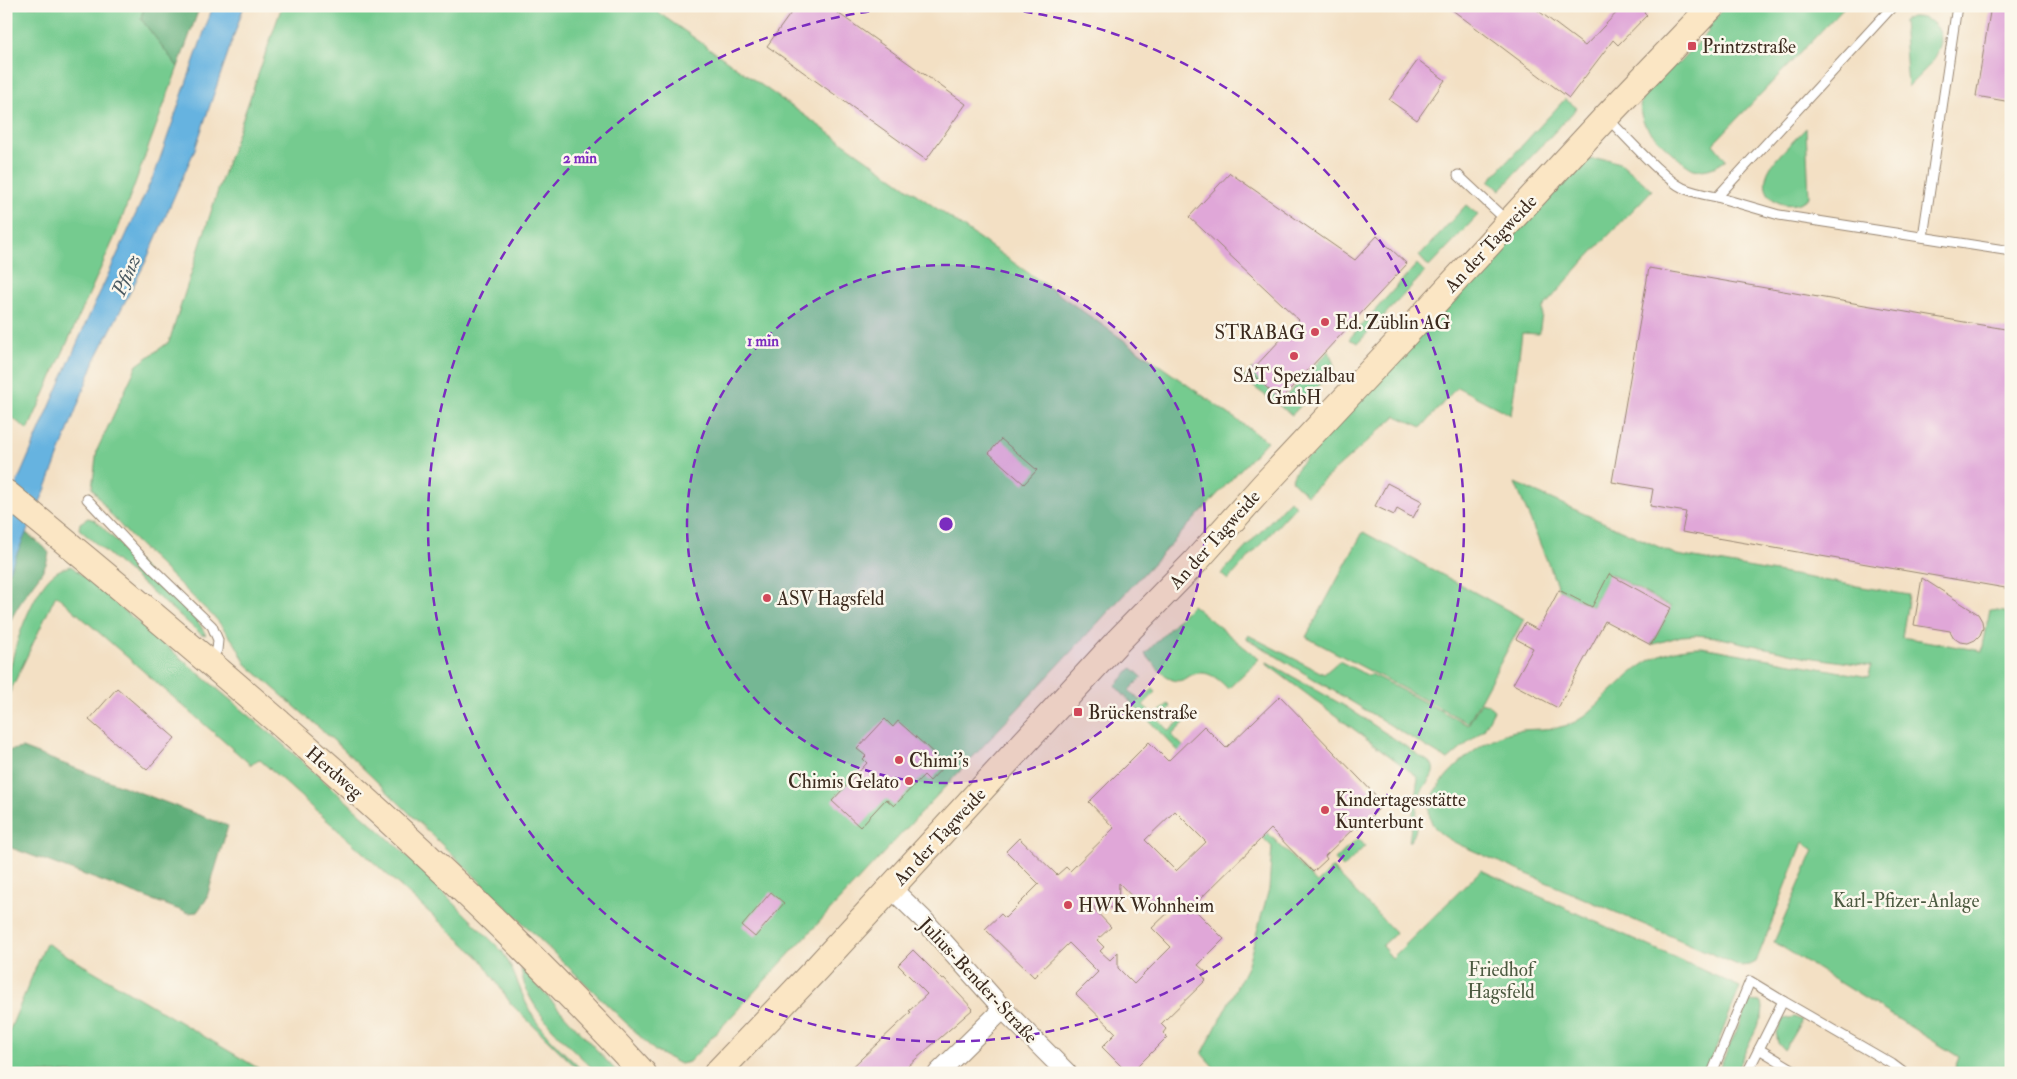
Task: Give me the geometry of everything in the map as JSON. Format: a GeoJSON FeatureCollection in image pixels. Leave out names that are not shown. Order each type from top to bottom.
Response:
{"type":"FeatureCollection","features":[{"type":"Feature","properties":{"kind":"main road","name":"An der Tagweide"},"geometry":{"type":"LineString","coordinates":[[717,1073],[891,888],[1118,641],[1195,562],[1268,480],[1606,117],[1712,6]]}},
{"type":"Feature","properties":{"kind":"main road","name":"Herdweg"},"geometry":{"type":"LineString","coordinates":[[6,493],[210,662],[364,798],[506,932],[643,1073]]}},
{"type":"Feature","properties":{"kind":"street","name":"Julius-Bender-Straße"},"geometry":{"type":"LineString","coordinates":[[891,888],[923,919],[1003,1009],[1067,1073]]}},
{"type":"Feature","properties":{"kind":"street"},"geometry":{"type":"LineString","coordinates":[[938,1073],[1003,1009]]}},
{"type":"Feature","properties":{"kind":"lane"},"geometry":{"type":"LineString","coordinates":[[1717,197],[1893,6]]}},
{"type":"Feature","properties":{"kind":"lane"},"geometry":{"type":"LineString","coordinates":[[1923,238],[1957,6]]}},
{"type":"Feature","properties":{"kind":"lane"},"geometry":{"type":"LineString","coordinates":[[1606,117],[1669,178],[1682,187],[1699,194],[1717,197],[1779,215],[2011,251]]}},
{"type":"Feature","properties":{"kind":"lane"},"geometry":{"type":"LineString","coordinates":[[1458,175],[1509,223]]}},
{"type":"Feature","properties":{"kind":"lane"},"geometry":{"type":"LineString","coordinates":[[87,499],[151,567],[212,626],[218,640],[216,650],[210,662]]}},
{"type":"Feature","properties":{"kind":"lane"},"geometry":{"type":"LineString","coordinates":[[1712,1073],[1750,981],[1892,1064],[1904,1073]]}},
{"type":"Feature","properties":{"kind":"lane"},"geometry":{"type":"LineString","coordinates":[[1747,1073],[1783,1001]]}},
{"type":"Feature","properties":{"kind":"lane"},"geometry":{"type":"LineString","coordinates":[[1759,1048],[1800,1073]]}},
{"type":"Feature","properties":{"kind":"green space"},"geometry":{"type":"Polygon","coordinates":[[[6,6],[144,6],[141,19],[178,67],[117,232],[28,430],[6,413],[6,6]]]}},
{"type":"Feature","properties":{"kind":"green space"},"geometry":{"type":"Polygon","coordinates":[[[144,6],[200,6],[178,67],[141,19],[144,6]]]}},
{"type":"Feature","properties":{"kind":"green space","name":"ASV Hagsfeld"},"geometry":{"type":"Polygon","coordinates":[[[282,6],[649,6],[1267,441],[689,1062],[680,1064],[655,1051],[340,746],[246,664],[236,645],[217,620],[130,536],[111,515],[92,488],[97,450],[137,365],[169,342],[220,184],[282,6]]]}},
{"type":"Feature","properties":{"kind":"green space"},"geometry":{"type":"Polygon","coordinates":[[[1726,6],[1845,6],[1713,144],[1726,160],[1711,168],[1694,169],[1668,149],[1645,125],[1641,114],[1641,99],[1644,91],[1656,78],[1674,61],[1678,64],[1709,31],[1706,28],[1726,6]]]}},
{"type":"Feature","properties":{"kind":"green space"},"geometry":{"type":"Polygon","coordinates":[[[1911,17],[1930,21],[1936,26],[1941,37],[1937,53],[1932,61],[1908,87],[1903,21],[1911,17]]]}},
{"type":"Feature","properties":{"kind":"green space"},"geometry":{"type":"Polygon","coordinates":[[[1565,99],[1577,108],[1500,190],[1489,181],[1565,99]]]}},
{"type":"Feature","properties":{"kind":"green space"},"geometry":{"type":"Polygon","coordinates":[[[1806,128],[1809,197],[1801,202],[1784,204],[1770,197],[1766,190],[1765,182],[1768,172],[1780,155],[1806,128]]]}},
{"type":"Feature","properties":{"kind":"green space"},"geometry":{"type":"Polygon","coordinates":[[[1607,159],[1622,164],[1652,190],[1582,263],[1543,308],[1539,334],[1522,333],[1511,415],[1457,387],[1422,427],[1396,416],[1307,495],[1291,480],[1298,467],[1583,160],[1607,159]]]}},
{"type":"Feature","properties":{"kind":"green space"},"geometry":{"type":"Polygon","coordinates":[[[1466,205],[1478,215],[1429,267],[1419,256],[1466,205]]]}},
{"type":"Feature","properties":{"kind":"green space"},"geometry":{"type":"Polygon","coordinates":[[[1417,264],[1425,272],[1358,343],[1349,339],[1417,264]]]}},
{"type":"Feature","properties":{"kind":"green space"},"geometry":{"type":"Polygon","coordinates":[[[1329,351],[1335,368],[1292,415],[1243,379],[1252,368],[1285,397],[1329,351]]]}},
{"type":"Feature","properties":{"kind":"green space","name":"Karl-Pfizer-Anlage"},"geometry":{"type":"Polygon","coordinates":[[[1515,483],[1677,555],[1909,595],[1902,637],[1982,651],[1990,610],[2011,613],[2011,1073],[1953,1073],[1959,1057],[1774,942],[1814,850],[1803,842],[1756,962],[1740,966],[1460,845],[1446,838],[1438,831],[1430,818],[1430,805],[1435,792],[1444,779],[1469,755],[1483,745],[1507,733],[1559,727],[1575,722],[1637,669],[1659,655],[1686,648],[1702,647],[1869,677],[1871,666],[1808,657],[1716,637],[1681,636],[1651,645],[1671,607],[1610,574],[1592,607],[1559,590],[1515,483]]]}},
{"type":"Feature","properties":{"kind":"green space"},"geometry":{"type":"Polygon","coordinates":[[[1290,500],[1296,506],[1228,580],[1221,574],[1290,500]]]}},
{"type":"Feature","properties":{"kind":"green space"},"geometry":{"type":"Polygon","coordinates":[[[6,517],[49,553],[44,569],[28,591],[6,630],[6,517]]]}},
{"type":"Feature","properties":{"kind":"green space"},"geometry":{"type":"Polygon","coordinates":[[[88,518],[95,520],[197,620],[206,635],[201,634],[79,529],[80,523],[88,518]]]}},
{"type":"Feature","properties":{"kind":"green space"},"geometry":{"type":"Polygon","coordinates":[[[1363,532],[1524,619],[1468,723],[1306,637],[1363,532]]]}},
{"type":"Feature","properties":{"kind":"green space"},"geometry":{"type":"Polygon","coordinates":[[[71,566],[277,739],[400,849],[502,951],[534,1018],[552,1040],[585,1073],[582,1073],[511,1004],[481,959],[259,759],[251,765],[56,595],[8,696],[10,668],[14,651],[34,600],[50,577],[60,570],[71,566]]]}},
{"type":"Feature","properties":{"kind":"green space"},"geometry":{"type":"Polygon","coordinates":[[[1192,605],[1259,659],[1228,689],[1215,677],[1205,673],[1194,674],[1177,681],[1173,680],[1162,673],[1145,654],[1192,605]]]}},
{"type":"Feature","properties":{"kind":"green space"},"geometry":{"type":"Polygon","coordinates":[[[1248,635],[1324,674],[1339,661],[1369,676],[1371,674],[1468,725],[1481,702],[1494,710],[1484,729],[1448,760],[1246,638],[1248,635]]]}},
{"type":"Feature","properties":{"kind":"green space"},"geometry":{"type":"Polygon","coordinates":[[[1267,662],[1348,708],[1432,764],[1433,773],[1420,794],[1416,830],[1409,842],[1418,777],[1265,663],[1267,662]]]}},
{"type":"Feature","properties":{"kind":"green space","name":"Friedhof Hagsfeld"},"geometry":{"type":"Polygon","coordinates":[[[1132,668],[1142,677],[1129,690],[1140,701],[1153,689],[1156,692],[1143,705],[1155,716],[1168,704],[1171,707],[1158,720],[1169,731],[1182,719],[1185,722],[1172,735],[1317,883],[1332,868],[1396,933],[1382,946],[1392,958],[1481,870],[1740,987],[1706,1073],[1219,1073],[1202,1054],[1247,967],[1269,889],[1272,847],[1115,686],[1132,668]]]}},
{"type":"Feature","properties":{"kind":"green space"},"geometry":{"type":"Polygon","coordinates":[[[22,748],[228,826],[206,900],[197,912],[188,913],[6,846],[6,751],[22,748]]]}},
{"type":"Feature","properties":{"kind":"green space"},"geometry":{"type":"Polygon","coordinates":[[[1358,838],[1365,846],[1343,868],[1335,860],[1358,838]]]}},
{"type":"Feature","properties":{"kind":"green space"},"geometry":{"type":"Polygon","coordinates":[[[46,943],[266,1073],[6,1073],[6,1039],[46,943]]]}},
{"type":"Feature","properties":{"kind":"green space"},"geometry":{"type":"Polygon","coordinates":[[[521,969],[618,1073],[597,1073],[562,1039],[550,1026],[531,999],[524,984],[521,969]]]}},
{"type":"Feature","properties":{"kind":"green space"},"geometry":{"type":"Polygon","coordinates":[[[1750,1001],[1760,1002],[1763,1008],[1762,1016],[1735,1073],[1717,1073],[1750,1001]]]}},
{"type":"Feature","properties":{"kind":"green space"},"geometry":{"type":"Polygon","coordinates":[[[1794,1017],[1802,1020],[1784,1050],[1778,1043],[1776,1032],[1784,1019],[1794,1017]]]}},
{"type":"Feature","properties":{"kind":"water","name":"Pfinz"},"geometry":{"type":"Polygon","coordinates":[[[213,6],[244,6],[195,149],[145,263],[95,360],[44,493],[6,578],[6,508],[85,325],[156,170],[213,6]]]}},
{"type":"Feature","properties":{"kind":"building"},"geometry":{"type":"Polygon","coordinates":[[[796,6],[828,6],[966,104],[926,160],[767,46],[796,6]]]}},
{"type":"Feature","properties":{"kind":"building"},"geometry":{"type":"Polygon","coordinates":[[[1447,6],[1532,6],[1585,46],[1623,6],[1638,6],[1647,15],[1618,45],[1613,40],[1569,98],[1447,6]]]}},
{"type":"Feature","properties":{"kind":"building"},"geometry":{"type":"Polygon","coordinates":[[[1991,6],[2011,6],[2011,102],[1976,96],[1991,6]]]}},
{"type":"Feature","properties":{"kind":"building"},"geometry":{"type":"Polygon","coordinates":[[[1418,60],[1445,80],[1417,120],[1389,100],[1418,60]]]}},
{"type":"Feature","properties":{"kind":"building"},"geometry":{"type":"Polygon","coordinates":[[[1230,173],[1355,260],[1377,236],[1407,264],[1280,400],[1250,372],[1299,320],[1189,217],[1230,173]]]}},
{"type":"Feature","properties":{"kind":"building"},"geometry":{"type":"Polygon","coordinates":[[[1649,268],[2011,330],[2011,589],[1682,532],[1686,512],[1650,506],[1653,489],[1612,482],[1649,268]]]}},
{"type":"Feature","properties":{"kind":"building"},"geometry":{"type":"Polygon","coordinates":[[[1001,439],[1037,470],[1024,484],[989,453],[1001,439]]]}},
{"type":"Feature","properties":{"kind":"building"},"geometry":{"type":"Polygon","coordinates":[[[1387,483],[1422,501],[1413,518],[1397,509],[1394,515],[1375,506],[1387,483]]]}},
{"type":"Feature","properties":{"kind":"building"},"geometry":{"type":"Polygon","coordinates":[[[1609,574],[1671,608],[1651,645],[1605,621],[1558,708],[1513,684],[1533,648],[1516,639],[1525,623],[1538,630],[1559,590],[1592,607],[1609,574]]]}},
{"type":"Feature","properties":{"kind":"building"},"geometry":{"type":"Polygon","coordinates":[[[1922,578],[1978,614],[1983,628],[1975,640],[1968,643],[1960,642],[1954,638],[1950,631],[1914,625],[1922,578]]]}},
{"type":"Feature","properties":{"kind":"building"},"geometry":{"type":"Polygon","coordinates":[[[117,688],[175,738],[147,770],[89,720],[117,688]]]}},
{"type":"Feature","properties":{"kind":"building"},"geometry":{"type":"Polygon","coordinates":[[[1280,696],[1384,804],[1358,829],[1356,826],[1325,856],[1327,859],[1313,872],[1271,829],[1192,907],[1224,939],[1198,965],[1206,972],[1202,975],[1206,980],[1161,1024],[1166,1029],[1163,1033],[1167,1037],[1132,1072],[1128,1067],[1125,1070],[1102,1047],[1116,1033],[1076,994],[1098,972],[1069,943],[1034,977],[985,929],[1001,914],[1005,918],[1039,884],[1006,851],[1019,838],[1057,875],[1066,867],[1070,871],[1114,828],[1089,802],[1149,742],[1168,761],[1204,726],[1226,748],[1280,696]],[[1175,811],[1145,840],[1176,871],[1206,842],[1175,811]],[[1119,883],[1118,908],[1092,907],[1111,927],[1097,940],[1104,947],[1100,951],[1110,960],[1118,952],[1118,968],[1134,984],[1171,947],[1152,928],[1172,909],[1144,909],[1119,883]]]}},
{"type":"Feature","properties":{"kind":"building"},"geometry":{"type":"Polygon","coordinates":[[[885,719],[893,727],[898,721],[946,764],[930,781],[924,775],[894,806],[886,799],[860,827],[832,801],[867,763],[863,759],[866,756],[857,749],[885,719]]]}},
{"type":"Feature","properties":{"kind":"building"},"geometry":{"type":"Polygon","coordinates":[[[771,892],[784,903],[755,937],[742,926],[771,892]]]}},
{"type":"Feature","properties":{"kind":"building"},"geometry":{"type":"Polygon","coordinates":[[[913,950],[943,980],[944,978],[973,1009],[900,1073],[846,1073],[911,1012],[909,1011],[927,994],[898,965],[913,950]]]}},
{"type":"Feature","properties":{"kind":"place","name":"Printzstraße"},"geometry":{"type":"Point","coordinates":[1692,46]}},
{"type":"Feature","properties":{"kind":"place","name":"Ed. Züblin AG"},"geometry":{"type":"Point","coordinates":[1325,322]}},
{"type":"Feature","properties":{"kind":"place","name":"STRABAG"},"geometry":{"type":"Point","coordinates":[1315,332]}},
{"type":"Feature","properties":{"kind":"place","name":"SAT Spezialbau GmbH"},"geometry":{"type":"Point","coordinates":[1294,356]}},
{"type":"Feature","properties":{"kind":"place","name":"ASV Hagsfeld"},"geometry":{"type":"Point","coordinates":[767,598]}},
{"type":"Feature","properties":{"kind":"place","name":"Brückenstraße"},"geometry":{"type":"Point","coordinates":[1078,712]}},
{"type":"Feature","properties":{"kind":"place","name":"Chimi’s"},"geometry":{"type":"Point","coordinates":[899,760]}},
{"type":"Feature","properties":{"kind":"place","name":"Chimis Gelato"},"geometry":{"type":"Point","coordinates":[909,781]}},
{"type":"Feature","properties":{"kind":"place","name":"Kindertagesstätte Kunterbunt"},"geometry":{"type":"Point","coordinates":[1325,810]}},
{"type":"Feature","properties":{"kind":"place","name":"HWK Wohnheim"},"geometry":{"type":"Point","coordinates":[1068,905]}}]}
